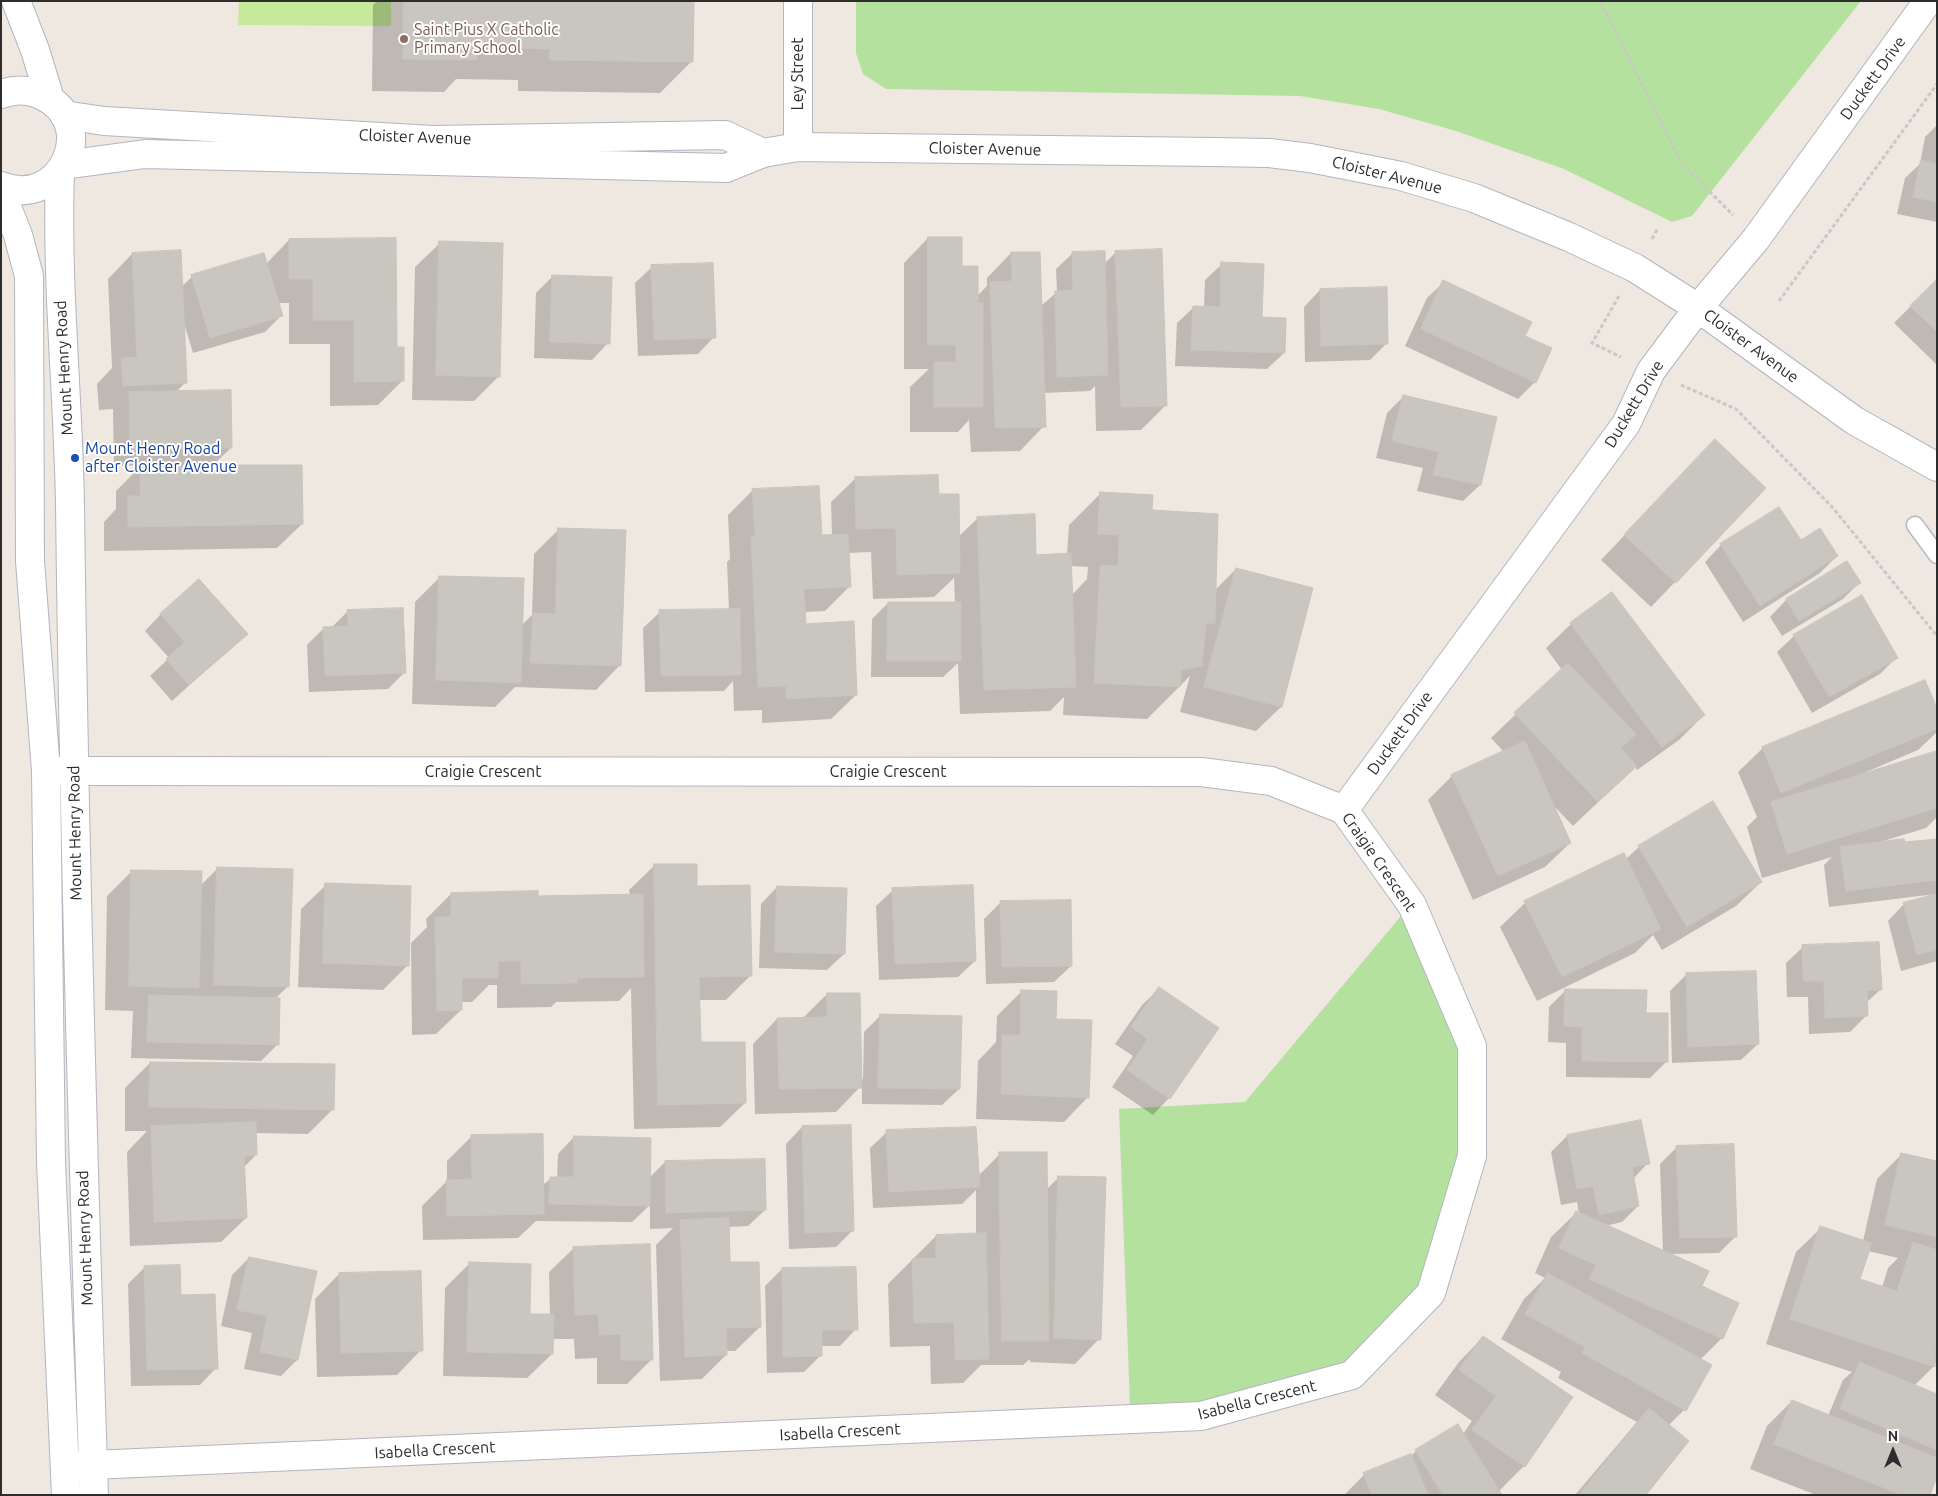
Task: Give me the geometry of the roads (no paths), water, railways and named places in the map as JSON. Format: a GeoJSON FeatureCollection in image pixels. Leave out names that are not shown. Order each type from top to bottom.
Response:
{"type":"FeatureCollection","features":[{"type":"Feature","properties":{"kind":"street"},"geometry":{"type":"LineString","coordinates":[[16,1],[57,107]]}},
{"type":"Feature","properties":{"kind":"street","name":"Ley Street"},"geometry":{"type":"LineString","coordinates":[[798,1],[798,147]]}},
{"type":"Feature","properties":{"kind":"street","name":"Duckett Drive"},"geometry":{"type":"LineString","coordinates":[[1344,810],[1626,424],[1651,371],[1698,308],[1756,239],[1928,1]]}},
{"type":"Feature","properties":{"kind":"street","name":"Cloister Avenue"},"geometry":{"type":"LineString","coordinates":[[1,94],[19,90],[40,94],[57,107],[114,121],[433,140],[725,135],[763,153]]}},
{"type":"Feature","properties":{"kind":"street","name":"Mount Henry Road"},"geometry":{"type":"LineString","coordinates":[[57,107],[68,123],[71,140],[62,169],[58,228],[69,451],[74,773],[94,1495]]}},
{"type":"Feature","properties":{"kind":"street","name":"Cloister Avenue"},"geometry":{"type":"LineString","coordinates":[[62,169],[145,154],[726,168],[763,153],[798,147],[1223,152],[1269,154],[1342,163],[1401,176],[1474,198],[1524,218],[1635,268],[1698,308],[1855,421],[1937,467]]}},
{"type":"Feature","properties":{"kind":"street"},"geometry":{"type":"LineString","coordinates":[[1,186],[15,190],[31,189],[47,183],[62,169]]}},
{"type":"Feature","properties":{"kind":"street","name":"Mount Henry Road"},"geometry":{"type":"LineString","coordinates":[[1,192],[18,235],[29,276],[30,561],[46,771],[51,1162],[66,1495]]}},
{"type":"Feature","properties":{"kind":"street","name":"Craigie Crescent"},"geometry":{"type":"LineString","coordinates":[[46,771],[74,773],[1201,772],[1271,781],[1344,810],[1412,905],[1472,1046],[1472,1156]]}},
{"type":"Feature","properties":{"kind":"street","name":"Isabella Crescent"},"geometry":{"type":"LineString","coordinates":[[66,1466],[1201,1416],[1352,1375],[1431,1293],[1472,1156]]}},
{"type":"Feature","properties":{"kind":"lane"},"geometry":{"type":"LineString","coordinates":[[1915,525],[1937,555]]}},
{"type":"Feature","properties":{"kind":"place","name":"Saint Pius X Catholic Primary School"},"geometry":{"type":"Point","coordinates":[404,39]}},
{"type":"Feature","properties":{"kind":"place","name":"Mount Henry Road after Cloister Avenue"},"geometry":{"type":"Point","coordinates":[75,458]}}]}
